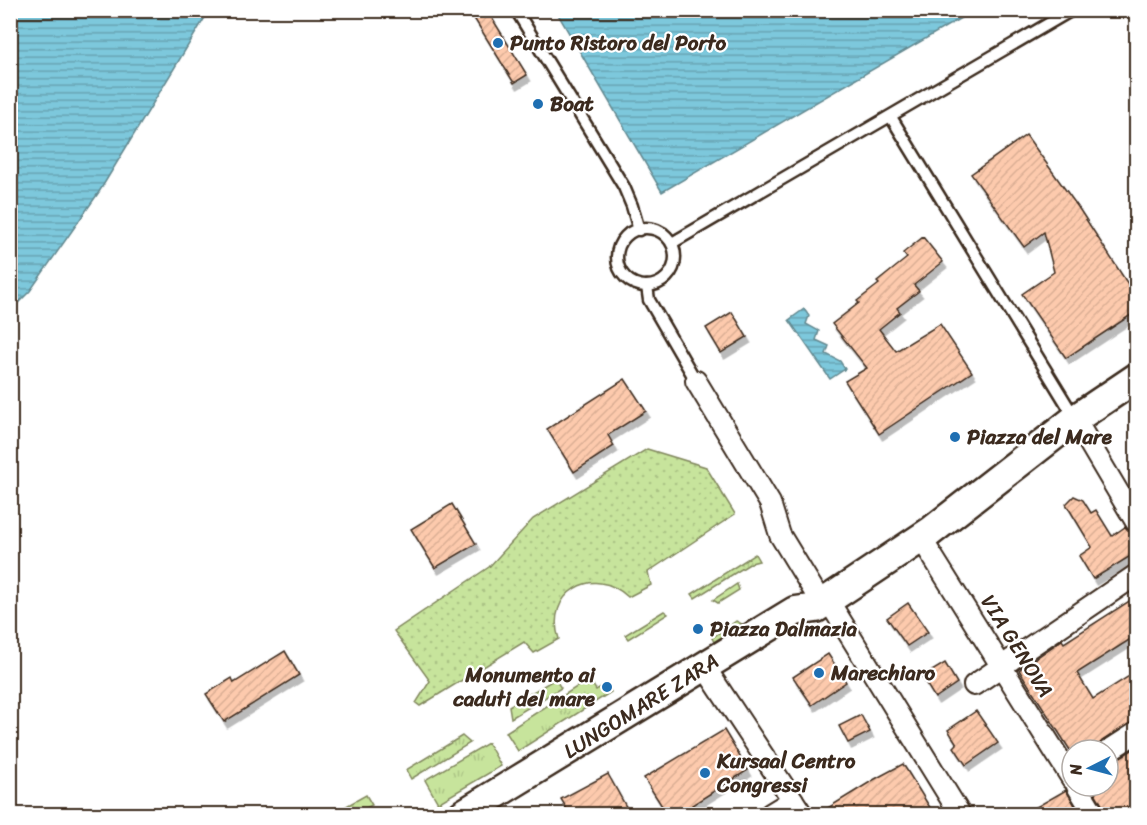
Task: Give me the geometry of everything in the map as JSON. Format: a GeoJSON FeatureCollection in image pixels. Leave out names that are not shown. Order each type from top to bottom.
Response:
{"type":"FeatureCollection","features":[{"type":"Feature","properties":{"kind":"street","name":"LUNGOMARE ZARA"},"geometry":{"type":"LineString","coordinates":[[463,814],[795,611],[816,608],[921,538],[1075,419],[1137,378]]}},
{"type":"Feature","properties":{"kind":"street"},"geometry":{"type":"LineString","coordinates":[[696,381],[770,503],[783,541],[825,602],[960,814]]}},
{"type":"Feature","properties":{"kind":"street"},"geometry":{"type":"LineString","coordinates":[[1075,419],[1137,522]]}},
{"type":"Feature","properties":{"kind":"street","name":"VIA GENOVA"},"geometry":{"type":"LineString","coordinates":[[921,538],[1060,758]]}},
{"type":"Feature","properties":{"kind":"street"},"geometry":{"type":"LineString","coordinates":[[974,685],[1137,575]]}},
{"type":"Feature","properties":{"kind":"street"},"geometry":{"type":"LineString","coordinates":[[704,666],[798,807],[770,814]]}},
{"type":"Feature","properties":{"kind":"street"},"geometry":{"type":"LineString","coordinates":[[1120,744],[1137,734]]}},
{"type":"Feature","properties":{"kind":"street","name":"VIA GENOVA"},"geometry":{"type":"LineString","coordinates":[[1085,798],[1094,814]]}},
{"type":"Feature","properties":{"kind":"lane"},"geometry":{"type":"LineString","coordinates":[[516,10],[624,187],[639,230]]}},
{"type":"Feature","properties":{"kind":"lane"},"geometry":{"type":"LineString","coordinates":[[672,243],[1072,10]]}},
{"type":"Feature","properties":{"kind":"lane"},"geometry":{"type":"LineString","coordinates":[[891,117],[1075,419]]}},
{"type":"Feature","properties":{"kind":"lane"},"geometry":{"type":"LineString","coordinates":[[650,228],[659,231],[672,243],[675,261],[668,277],[660,282],[647,286],[634,284],[627,278],[618,263],[620,245],[626,237],[639,230],[650,228]]}},
{"type":"Feature","properties":{"kind":"lane"},"geometry":{"type":"LineString","coordinates":[[647,286],[648,300],[696,381]]}},
{"type":"Feature","properties":{"kind":"green space"},"geometry":{"type":"Polygon","coordinates":[[[647,449],[706,467],[735,514],[648,572],[651,585],[628,597],[614,587],[600,583],[587,583],[575,588],[565,597],[559,609],[556,623],[559,639],[534,653],[524,642],[420,706],[416,703],[430,681],[394,631],[489,567],[533,519],[647,449]]]}},
{"type":"Feature","properties":{"kind":"green space"},"geometry":{"type":"Polygon","coordinates":[[[755,554],[759,561],[751,563],[695,598],[692,594],[755,554]]]}},
{"type":"Feature","properties":{"kind":"green space"},"geometry":{"type":"Polygon","coordinates":[[[737,584],[739,590],[718,603],[713,600],[737,584]]]}},
{"type":"Feature","properties":{"kind":"green space"},"geometry":{"type":"Polygon","coordinates":[[[664,611],[668,614],[628,639],[625,635],[664,611]]]}},
{"type":"Feature","properties":{"kind":"green space"},"geometry":{"type":"Polygon","coordinates":[[[736,621],[742,624],[714,642],[712,638],[736,621]]]}},
{"type":"Feature","properties":{"kind":"green space"},"geometry":{"type":"Polygon","coordinates":[[[555,679],[561,688],[511,718],[509,706],[555,679]]]}},
{"type":"Feature","properties":{"kind":"green space"},"geometry":{"type":"Polygon","coordinates":[[[589,679],[596,690],[606,684],[611,692],[518,751],[506,732],[589,679]]]}},
{"type":"Feature","properties":{"kind":"green space"},"geometry":{"type":"Polygon","coordinates":[[[462,736],[470,743],[411,779],[406,770],[462,736]]]}},
{"type":"Feature","properties":{"kind":"green space"},"geometry":{"type":"Polygon","coordinates":[[[488,743],[501,766],[438,803],[425,780],[488,743]]]}},
{"type":"Feature","properties":{"kind":"green space"},"geometry":{"type":"Polygon","coordinates":[[[366,795],[372,805],[355,814],[334,813],[366,795]]]}},
{"type":"Feature","properties":{"kind":"water"},"geometry":{"type":"Polygon","coordinates":[[[11,10],[209,11],[99,192],[30,291],[11,310],[11,10]]]}},
{"type":"Feature","properties":{"kind":"water"},"geometry":{"type":"Polygon","coordinates":[[[556,11],[973,11],[662,192],[556,11]]]}},
{"type":"Feature","properties":{"kind":"water"},"geometry":{"type":"Polygon","coordinates":[[[804,309],[809,316],[806,324],[819,331],[816,340],[829,346],[826,354],[840,361],[845,369],[830,379],[789,320],[804,309]]]}},
{"type":"Feature","properties":{"kind":"building","name":"Punto Ristoro del Porto"},"geometry":{"type":"Polygon","coordinates":[[[469,10],[487,10],[527,75],[514,83],[469,10]]]}},
{"type":"Feature","properties":{"kind":"building"},"geometry":{"type":"Polygon","coordinates":[[[1026,135],[1078,207],[1137,298],[1137,311],[1066,358],[1022,294],[1054,272],[1044,232],[1024,247],[971,174],[1026,135]]]}},
{"type":"Feature","properties":{"kind":"building"},"geometry":{"type":"Polygon","coordinates":[[[923,237],[943,262],[914,285],[919,291],[897,308],[900,312],[879,329],[896,351],[940,324],[972,372],[879,434],[845,381],[867,368],[832,324],[859,303],[857,301],[879,284],[877,282],[907,258],[903,253],[923,237]]]}},
{"type":"Feature","properties":{"kind":"building"},"geometry":{"type":"Polygon","coordinates":[[[732,312],[747,337],[721,353],[706,328],[732,312]]]}},
{"type":"Feature","properties":{"kind":"building"},"geometry":{"type":"Polygon","coordinates":[[[625,379],[646,411],[608,435],[614,446],[574,472],[547,429],[625,379]]]}},
{"type":"Feature","properties":{"kind":"building"},"geometry":{"type":"Polygon","coordinates":[[[1074,496],[1083,500],[1091,513],[1096,510],[1112,536],[1125,527],[1137,539],[1137,552],[1093,579],[1079,556],[1092,547],[1066,504],[1074,496]]]}},
{"type":"Feature","properties":{"kind":"building"},"geometry":{"type":"Polygon","coordinates":[[[452,504],[476,544],[435,568],[411,529],[452,504]]]}},
{"type":"Feature","properties":{"kind":"building"},"geometry":{"type":"Polygon","coordinates":[[[1137,596],[1137,635],[1077,673],[1093,699],[1137,671],[1137,721],[1107,738],[1062,738],[1019,670],[1062,640],[1064,643],[1137,596]]]}},
{"type":"Feature","properties":{"kind":"building"},"geometry":{"type":"Polygon","coordinates":[[[908,603],[928,632],[907,646],[887,618],[908,603]]]}},
{"type":"Feature","properties":{"kind":"building"},"geometry":{"type":"Polygon","coordinates":[[[285,651],[299,675],[224,722],[206,694],[232,678],[234,683],[285,651]]]}},
{"type":"Feature","properties":{"kind":"building"},"geometry":{"type":"Polygon","coordinates":[[[828,654],[846,682],[812,705],[793,677],[828,654]]]}},
{"type":"Feature","properties":{"kind":"building"},"geometry":{"type":"Polygon","coordinates":[[[945,663],[957,683],[935,698],[922,677],[945,663]]]}},
{"type":"Feature","properties":{"kind":"building"},"geometry":{"type":"Polygon","coordinates":[[[976,711],[998,743],[966,765],[954,747],[957,744],[948,730],[976,711]]]}},
{"type":"Feature","properties":{"kind":"building"},"geometry":{"type":"Polygon","coordinates":[[[861,715],[870,732],[848,743],[839,726],[861,715]]]}},
{"type":"Feature","properties":{"kind":"building","name":"Kursaal Centro Congressi"},"geometry":{"type":"Polygon","coordinates":[[[724,730],[748,770],[692,805],[698,814],[667,814],[644,778],[724,730]]]}},
{"type":"Feature","properties":{"kind":"building"},"geometry":{"type":"Polygon","coordinates":[[[1137,747],[1137,804],[1121,814],[1106,814],[1098,798],[1120,798],[1120,757],[1137,747]]]}},
{"type":"Feature","properties":{"kind":"building"},"geometry":{"type":"Polygon","coordinates":[[[903,764],[934,814],[818,814],[875,779],[903,764]]]}},
{"type":"Feature","properties":{"kind":"building"},"geometry":{"type":"Polygon","coordinates":[[[608,774],[630,814],[570,814],[561,799],[608,774]]]}},
{"type":"Feature","properties":{"kind":"building"},"geometry":{"type":"Polygon","coordinates":[[[1060,793],[1060,798],[1071,798],[1080,814],[1024,814],[1060,793]]]}},
{"type":"Feature","properties":{"kind":"place","name":"Punto Ristoro del Porto"},"geometry":{"type":"Point","coordinates":[498,43]}},
{"type":"Feature","properties":{"kind":"place","name":"Boat"},"geometry":{"type":"Point","coordinates":[538,104]}},
{"type":"Feature","properties":{"kind":"place","name":"Piazza del Mare"},"geometry":{"type":"Point","coordinates":[955,437]}},
{"type":"Feature","properties":{"kind":"place","name":"Piazza Dalmazia"},"geometry":{"type":"Point","coordinates":[698,629]}},
{"type":"Feature","properties":{"kind":"place","name":"Marechiaro"},"geometry":{"type":"Point","coordinates":[819,673]}},
{"type":"Feature","properties":{"kind":"place","name":"Monumento ai caduti del mare"},"geometry":{"type":"Point","coordinates":[607,687]}},
{"type":"Feature","properties":{"kind":"place","name":"Kursaal Centro Congressi"},"geometry":{"type":"Point","coordinates":[705,773]}}]}
